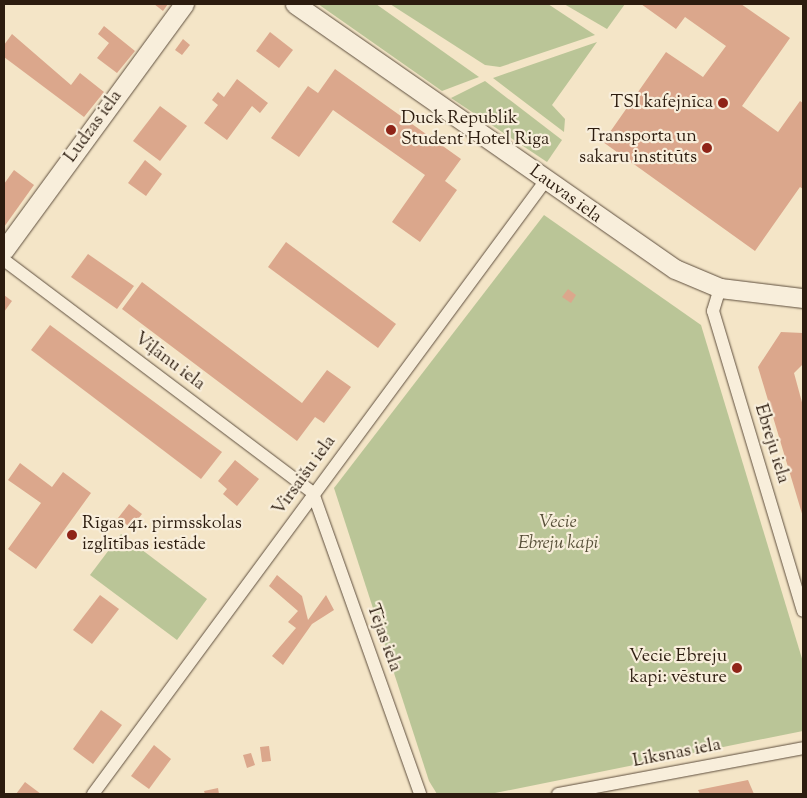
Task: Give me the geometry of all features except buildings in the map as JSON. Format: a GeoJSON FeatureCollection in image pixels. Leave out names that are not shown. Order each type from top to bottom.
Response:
{"type":"FeatureCollection","features":[{"type":"Feature","properties":{"kind":"street","name":"Ludzas iela"},"geometry":{"type":"LineString","coordinates":[[4,250],[184,4]]}},
{"type":"Feature","properties":{"kind":"street","name":"Lauvas iela"},"geometry":{"type":"LineString","coordinates":[[295,4],[650,255],[696,281],[720,288],[803,298]]}},
{"type":"Feature","properties":{"kind":"street","name":"Virsaišu iela"},"geometry":{"type":"LineString","coordinates":[[94,794],[313,493],[546,180]]}},
{"type":"Feature","properties":{"kind":"street","name":"Viļānu iela"},"geometry":{"type":"LineString","coordinates":[[4,260],[313,493]]}},
{"type":"Feature","properties":{"kind":"street","name":"Ebreju iela"},"geometry":{"type":"LineString","coordinates":[[720,288],[712,311],[803,611]]}},
{"type":"Feature","properties":{"kind":"street","name":"Tējas iela"},"geometry":{"type":"LineString","coordinates":[[313,493],[420,794]]}},
{"type":"Feature","properties":{"kind":"street","name":"Līksnas iela"},"geometry":{"type":"LineString","coordinates":[[558,794],[803,748]]}},
{"type":"Feature","properties":{"kind":"green space"},"geometry":{"type":"Polygon","coordinates":[[[318,4],[376,4],[479,77],[442,91],[318,4]]]}},
{"type":"Feature","properties":{"kind":"green space"},"geometry":{"type":"Polygon","coordinates":[[[390,4],[548,4],[595,35],[500,67],[485,65],[390,4]]]}},
{"type":"Feature","properties":{"kind":"green space"},"geometry":{"type":"Polygon","coordinates":[[[564,4],[625,4],[607,29],[564,4]]]}},
{"type":"Feature","properties":{"kind":"green space"},"geometry":{"type":"Polygon","coordinates":[[[597,42],[552,105],[565,119],[564,132],[493,78],[597,42]]]}},
{"type":"Feature","properties":{"kind":"green space"},"geometry":{"type":"Polygon","coordinates":[[[485,81],[562,140],[547,162],[451,98],[485,81]]]}},
{"type":"Feature","properties":{"kind":"green space","name":"Vecie Ebreju kapi"},"geometry":{"type":"Polygon","coordinates":[[[544,215],[701,325],[803,662],[803,731],[490,794],[437,794],[429,781],[334,488],[544,215]]]}},
{"type":"Feature","properties":{"kind":"green space"},"geometry":{"type":"Polygon","coordinates":[[[121,534],[207,599],[177,640],[90,575],[121,534]]]}},
{"type":"Feature","properties":{"kind":"place","name":"TSI kafejnīca"},"geometry":{"type":"Point","coordinates":[723,103]}},
{"type":"Feature","properties":{"kind":"place","name":"Duck Republik Student Hotel Riga"},"geometry":{"type":"Point","coordinates":[391,130]}},
{"type":"Feature","properties":{"kind":"place","name":"Transporta un sakaru institūts"},"geometry":{"type":"Point","coordinates":[707,148]}},
{"type":"Feature","properties":{"kind":"place","name":"Rīgas 41. pirmsskolas izglītības iestāde"},"geometry":{"type":"Point","coordinates":[72,535]}},
{"type":"Feature","properties":{"kind":"place","name":"Vecie Ebreju kapi: vēsture"},"geometry":{"type":"Point","coordinates":[737,668]}}]}
